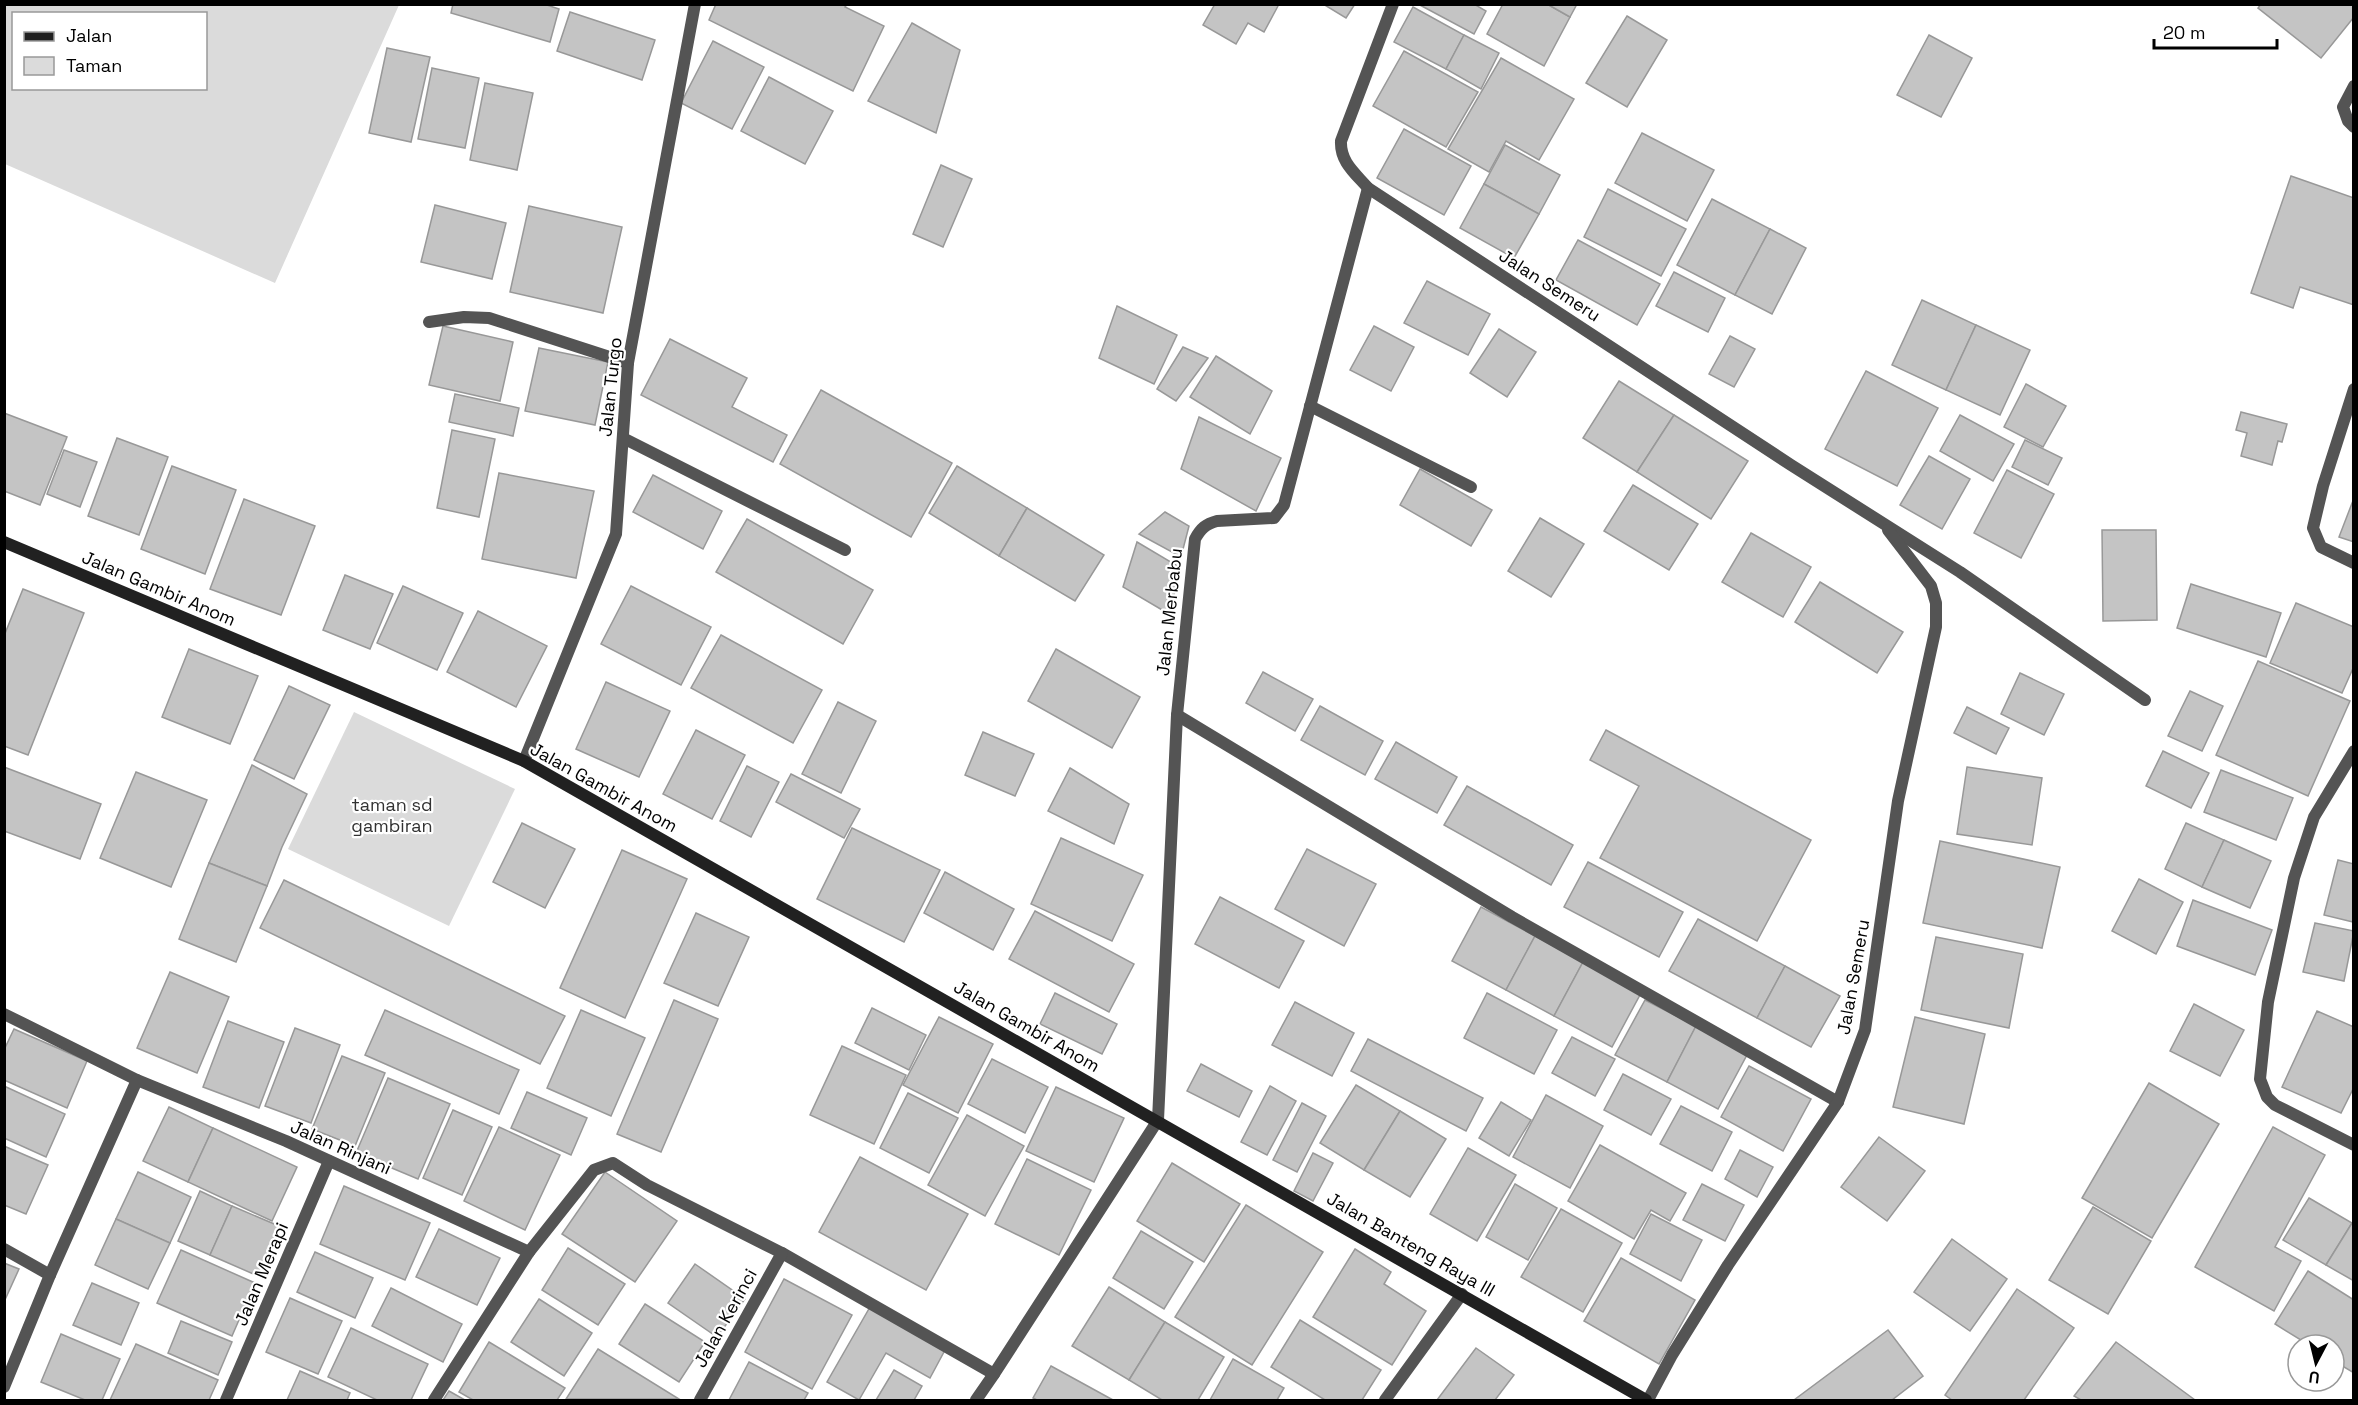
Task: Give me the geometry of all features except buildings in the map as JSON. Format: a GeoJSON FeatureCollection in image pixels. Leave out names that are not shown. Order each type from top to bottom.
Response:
{"type":"FeatureCollection","features":[{"type":"Feature","properties":{"kind":"street","name":"Jalan Turgo"},"geometry":{"type":"LineString","coordinates":[[524,761],[616,534],[628,363],[695,4]]}},
{"type":"Feature","properties":{"kind":"street","name":"Jalan Semeru"},"geometry":{"type":"LineString","coordinates":[[1393,4],[1341,141],[1342,157],[1346,164],[1368,188],[1960,572],[2145,700]]}},
{"type":"Feature","properties":{"kind":"street"},"geometry":{"type":"LineString","coordinates":[[2354,86],[2343,107],[2348,121],[2354,127]]}},
{"type":"Feature","properties":{"kind":"street","name":"Jalan Merbabu"},"geometry":{"type":"LineString","coordinates":[[1158,1120],[1177,715],[1195,538],[1200,529],[1217,521],[1274,518],[1284,505],[1368,188]]}},
{"type":"Feature","properties":{"kind":"street"},"geometry":{"type":"LineString","coordinates":[[429,322],[464,316],[489,318],[628,363]]}},
{"type":"Feature","properties":{"kind":"street"},"geometry":{"type":"LineString","coordinates":[[2354,389],[2323,486],[2313,528],[2321,547],[2354,563]]}},
{"type":"Feature","properties":{"kind":"street"},"geometry":{"type":"LineString","coordinates":[[1310,406],[1471,487]]}},
{"type":"Feature","properties":{"kind":"street"},"geometry":{"type":"LineString","coordinates":[[623,438],[845,550]]}},
{"type":"Feature","properties":{"kind":"street","name":"Jalan Semeru"},"geometry":{"type":"LineString","coordinates":[[1647,1401],[1672,1355],[1728,1265],[1838,1102],[1865,1030],[1898,801],[1936,627],[1936,603],[1931,586],[1882,523]]}},
{"type":"Feature","properties":{"kind":"street","name":"Jalan Gambir Anom"},"geometry":{"type":"LineString","coordinates":[[4,542],[524,761],[1158,1120]]}},
{"type":"Feature","properties":{"kind":"street"},"geometry":{"type":"LineString","coordinates":[[1177,715],[1512,917],[1838,1102]]}},
{"type":"Feature","properties":{"kind":"street"},"geometry":{"type":"LineString","coordinates":[[2354,751],[2314,817],[2294,878],[2268,1002],[2260,1079],[2267,1097],[2275,1105],[2354,1145]]}},
{"type":"Feature","properties":{"kind":"street","name":"Jalan Rinjani"},"geometry":{"type":"LineString","coordinates":[[4,1014],[137,1080],[329,1161],[529,1252]]}},
{"type":"Feature","properties":{"kind":"street"},"geometry":{"type":"LineString","coordinates":[[4,1387],[50,1275],[137,1080]]}},
{"type":"Feature","properties":{"kind":"street"},"geometry":{"type":"LineString","coordinates":[[976,1401],[1158,1120]]}},
{"type":"Feature","properties":{"kind":"street","name":"Jalan Banteng Raya III"},"geometry":{"type":"LineString","coordinates":[[1158,1120],[1647,1401]]}},
{"type":"Feature","properties":{"kind":"street","name":"Jalan Merapi"},"geometry":{"type":"LineString","coordinates":[[226,1401],[329,1161]]}},
{"type":"Feature","properties":{"kind":"street"},"geometry":{"type":"LineString","coordinates":[[434,1401],[460,1356],[529,1252],[594,1170],[613,1163],[647,1185],[782,1253],[994,1374]]}},
{"type":"Feature","properties":{"kind":"street"},"geometry":{"type":"LineString","coordinates":[[4,1249],[50,1275]]}},
{"type":"Feature","properties":{"kind":"street","name":"Jalan Kerinci"},"geometry":{"type":"LineString","coordinates":[[700,1401],[782,1253]]}},
{"type":"Feature","properties":{"kind":"street"},"geometry":{"type":"LineString","coordinates":[[1385,1401],[1462,1294]]}},
{"type":"Feature","properties":{"kind":"green space"},"geometry":{"type":"Polygon","coordinates":[[[5,4],[399,4],[275,283],[5,164],[5,4]]]}},
{"type":"Feature","properties":{"kind":"green space","name":"taman sd gambiran"},"geometry":{"type":"Polygon","coordinates":[[[354,712],[515,789],[449,926],[288,849],[354,712]]]}}]}
